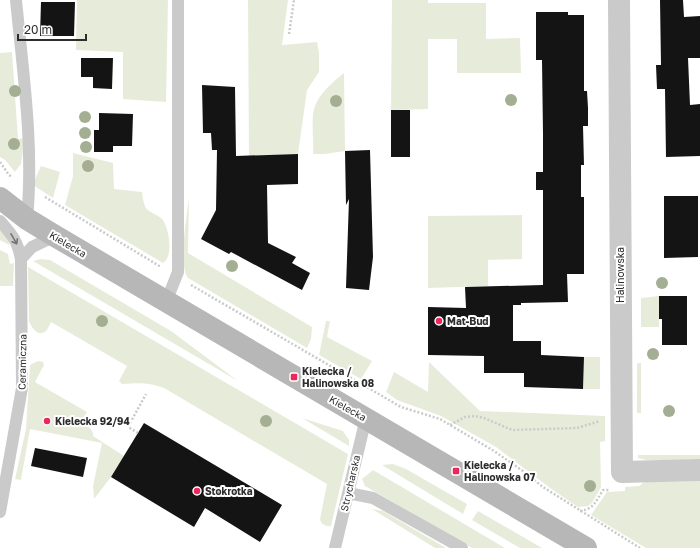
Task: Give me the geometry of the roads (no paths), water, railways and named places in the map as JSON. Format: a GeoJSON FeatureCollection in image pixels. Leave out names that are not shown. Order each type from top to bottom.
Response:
{"type":"FeatureCollection","features":[{"type":"Feature","properties":{"kind":"main road","name":"Kielecka"},"geometry":{"type":"LineString","coordinates":[[0,198],[27,219]]}},
{"type":"Feature","properties":{"kind":"main road","name":"Kielecka"},"geometry":{"type":"LineString","coordinates":[[0,206],[27,219],[586,548]]}},
{"type":"Feature","properties":{"kind":"street","name":"Halinowska"},"geometry":{"type":"LineString","coordinates":[[619,0],[622,472],[700,470]]}},
{"type":"Feature","properties":{"kind":"lane"},"geometry":{"type":"LineString","coordinates":[[16,0],[30,152],[30,188],[27,219]]}},
{"type":"Feature","properties":{"kind":"lane"},"geometry":{"type":"LineString","coordinates":[[166,302],[178,272],[178,0]]}},
{"type":"Feature","properties":{"kind":"lane","name":"Ceramiczna"},"geometry":{"type":"LineString","coordinates":[[0,221],[14,237],[22,259],[22,388],[0,512]]}},
{"type":"Feature","properties":{"kind":"lane"},"geometry":{"type":"LineString","coordinates":[[22,259],[32,248],[55,236]]}},
{"type":"Feature","properties":{"kind":"lane","name":"Strycharska"},"geometry":{"type":"LineString","coordinates":[[335,548],[366,418]]}},
{"type":"Feature","properties":{"kind":"lane"},"geometry":{"type":"LineString","coordinates":[[348,492],[373,498],[462,548]]}},
{"type":"Feature","properties":{"kind":"place","name":"Mat-Bud"},"geometry":{"type":"Point","coordinates":[439,321]}},
{"type":"Feature","properties":{"kind":"place","name":"Kielecka / Halinowska 08"},"geometry":{"type":"Point","coordinates":[294,377]}},
{"type":"Feature","properties":{"kind":"place","name":"Kielecka 92/94"},"geometry":{"type":"Point","coordinates":[47,421]}},
{"type":"Feature","properties":{"kind":"place","name":"Kielecka / Halinowska 07"},"geometry":{"type":"Point","coordinates":[456,471]}},
{"type":"Feature","properties":{"kind":"place","name":"Stokrotka"},"geometry":{"type":"Point","coordinates":[197,491]}}]}
